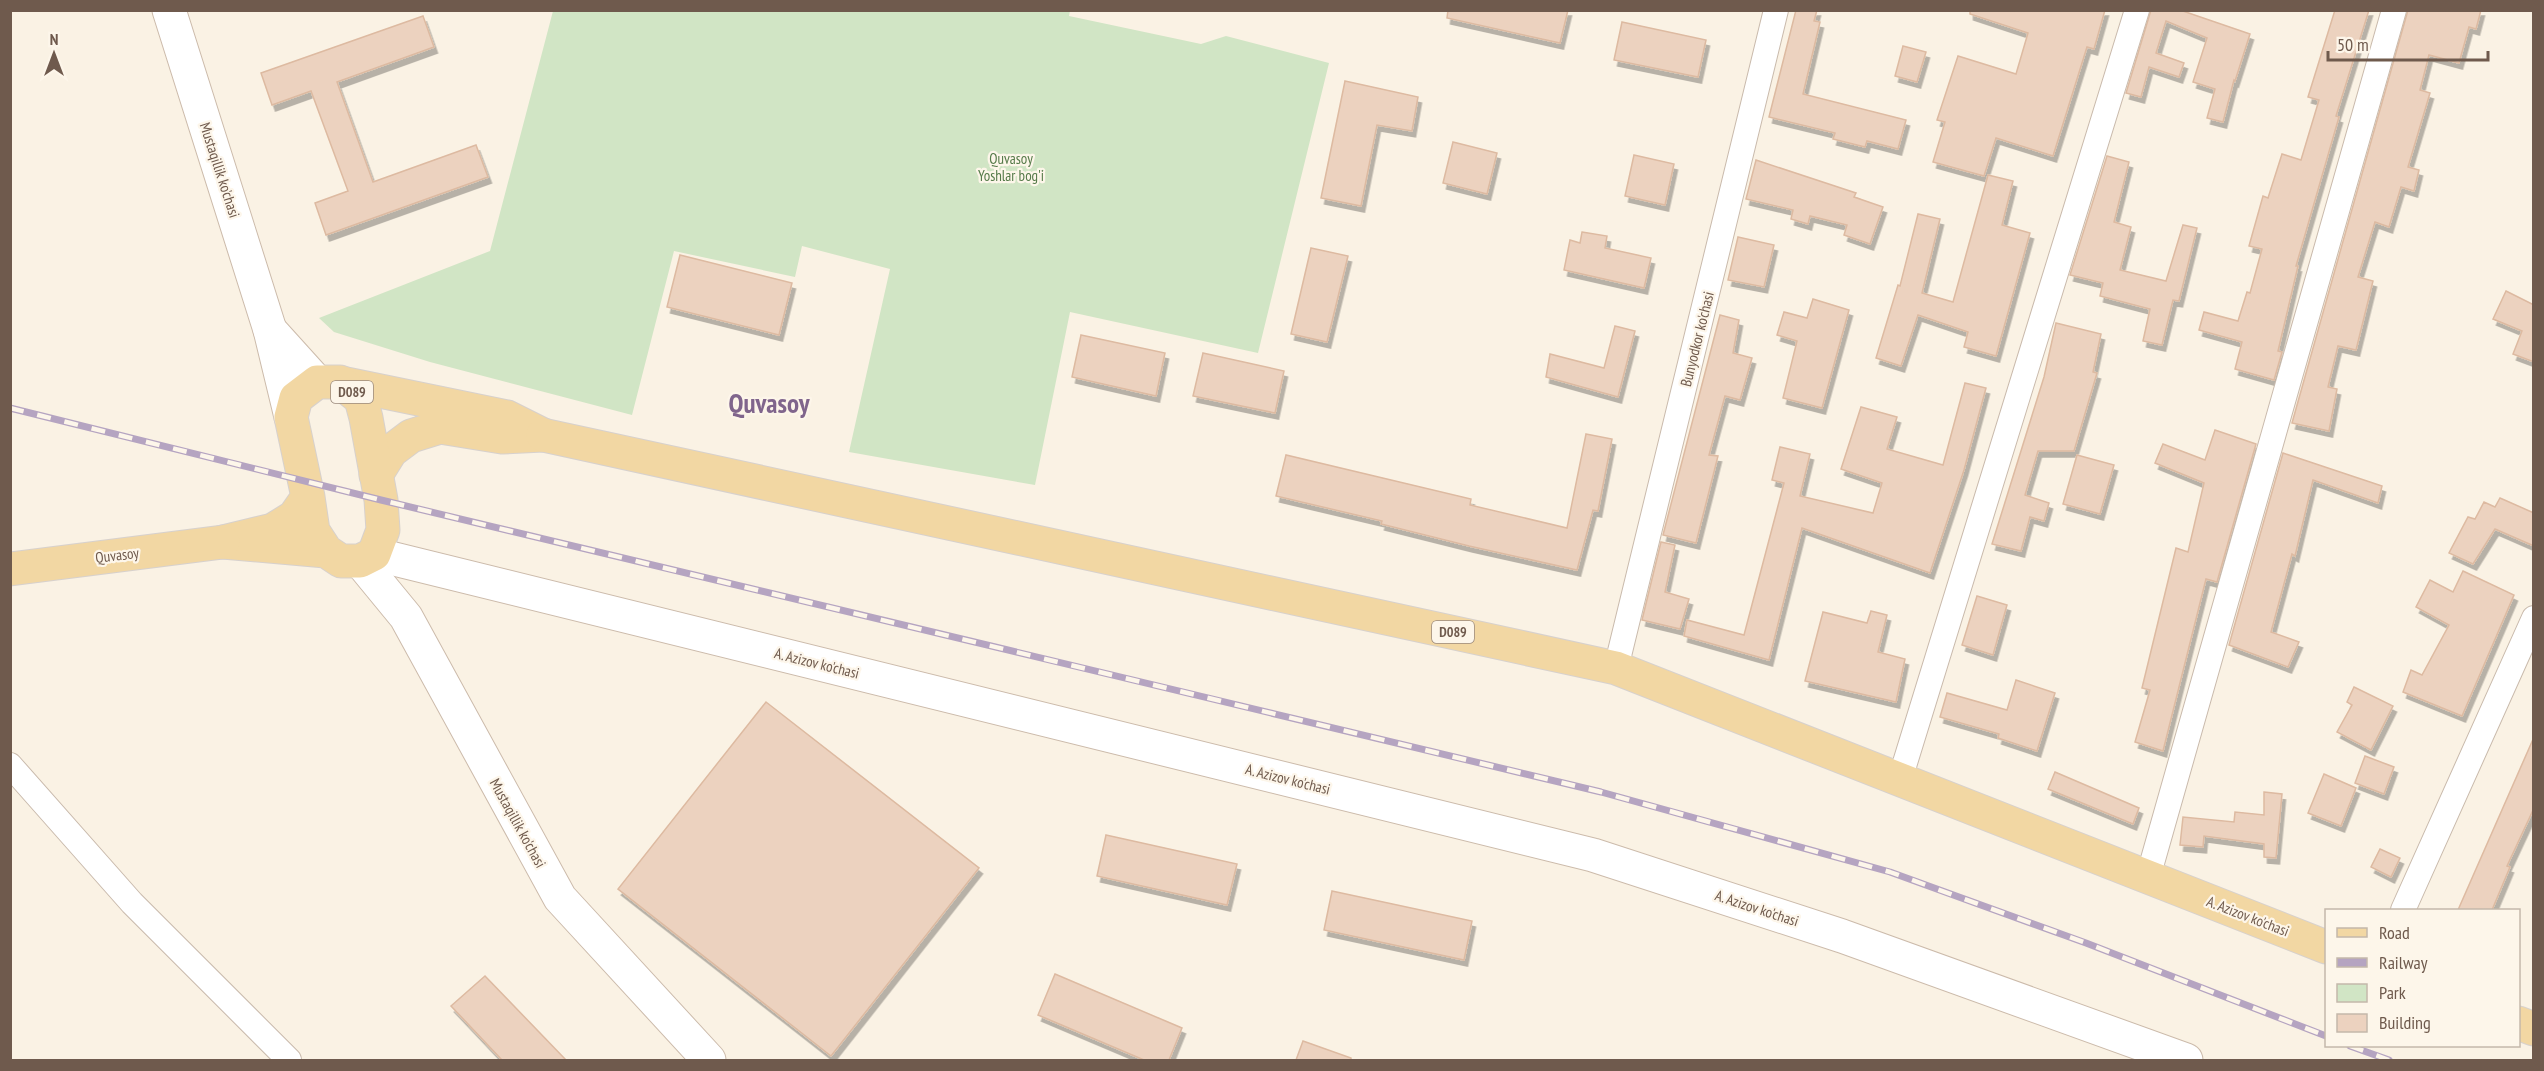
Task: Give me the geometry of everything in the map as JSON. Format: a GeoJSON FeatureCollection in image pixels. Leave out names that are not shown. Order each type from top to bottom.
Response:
{"type":"FeatureCollection","features":[{"type":"Feature","properties":{"kind":"main road","name":"D089"},"geometry":{"type":"LineString","coordinates":[[328,382],[362,399],[383,530],[367,557]]}},
{"type":"Feature","properties":{"kind":"main road","name":"D089"},"geometry":{"type":"LineString","coordinates":[[291,417],[296,398],[328,382],[507,417],[543,435]]}},
{"type":"Feature","properties":{"kind":"main road"},"geometry":{"type":"LineString","coordinates":[[291,417],[313,531],[326,551],[341,561],[367,557]]}},
{"type":"Feature","properties":{"kind":"main road","name":"D089"},"geometry":{"type":"LineString","coordinates":[[376,475],[391,451],[411,436],[440,427],[502,437],[543,435]]}},
{"type":"Feature","properties":{"kind":"main road","name":"A. Azizov ko'chasi"},"geometry":{"type":"LineString","coordinates":[[543,435],[1616,668],[2325,947]]}},
{"type":"Feature","properties":{"kind":"main road"},"geometry":{"type":"LineString","coordinates":[[223,542],[273,530],[294,517],[308,496]]}},
{"type":"Feature","properties":{"kind":"main road"},"geometry":{"type":"LineString","coordinates":[[223,542],[326,551]]}},
{"type":"Feature","properties":{"kind":"main road","name":"Quvasoy"},"geometry":{"type":"LineString","coordinates":[[10,569],[223,542]]}},
{"type":"Feature","properties":{"kind":"street","name":"Mustaqillik ko'chasi"},"geometry":{"type":"LineString","coordinates":[[169,10],[270,330],[291,417]]}},
{"type":"Feature","properties":{"kind":"street","name":"Bunyodkor ko'chasi"},"geometry":{"type":"LineString","coordinates":[[1616,668],[1776,10]]}},
{"type":"Feature","properties":{"kind":"street"},"geometry":{"type":"LineString","coordinates":[[1900,779],[2138,10]]}},
{"type":"Feature","properties":{"kind":"street"},"geometry":{"type":"LineString","coordinates":[[2148,876],[2394,10]]}},
{"type":"Feature","properties":{"kind":"street"},"geometry":{"type":"LineString","coordinates":[[270,330],[328,382]]}},
{"type":"Feature","properties":{"kind":"street","name":"Mustaqillik ko'chasi"},"geometry":{"type":"LineString","coordinates":[[367,557],[406,617],[560,898],[709,1060]]}},
{"type":"Feature","properties":{"kind":"street","name":"A. Azizov ko'chasi"},"geometry":{"type":"LineString","coordinates":[[367,557],[1593,855],[1842,936],[2186,1060]]}},
{"type":"Feature","properties":{"kind":"street"},"geometry":{"type":"LineString","coordinates":[[2403,909],[2534,618]]}},
{"type":"Feature","properties":{"kind":"street"},"geometry":{"type":"LineString","coordinates":[[10,765],[132,903],[289,1060]]}},
{"type":"Feature","properties":{"kind":"green space","name":"Quvasoy Yoshlar bog'i"},"geometry":{"type":"Polygon","coordinates":[[[553,11],[1070,11],[1069,16],[1201,44],[1226,36],[1329,63],[1258,353],[1070,312],[1035,485],[849,452],[890,269],[802,246],[795,277],[674,251],[632,415],[430,362],[334,332],[319,318],[490,251],[553,11]]]}},
{"type":"Feature","properties":{"kind":"building"},"geometry":{"type":"Polygon","coordinates":[[[1448,10],[1568,10],[1560,43],[1447,18],[1448,10]]]}},
{"type":"Feature","properties":{"kind":"building"},"geometry":{"type":"Polygon","coordinates":[[[1796,10],[1817,10],[1814,21],[1820,22],[1803,94],[1906,120],[1898,149],[1867,141],[1865,147],[1833,139],[1835,133],[1769,117],[1796,10]]]}},
{"type":"Feature","properties":{"kind":"building"},"geometry":{"type":"Polygon","coordinates":[[[1970,10],[2105,10],[2094,49],[2087,47],[2053,156],[1996,138],[1984,176],[1933,162],[1945,122],[1937,120],[1958,56],[2016,74],[2028,33],[1970,14],[1970,10]]]}},
{"type":"Feature","properties":{"kind":"building"},"geometry":{"type":"Polygon","coordinates":[[[2151,10],[2180,10],[2250,34],[2234,80],[2223,122],[2207,118],[2215,89],[2193,82],[2207,38],[2166,21],[2156,53],[2184,63],[2179,77],[2149,67],[2141,97],[2126,93],[2151,10]]]}},
{"type":"Feature","properties":{"kind":"building"},"geometry":{"type":"Polygon","coordinates":[[[2335,10],[2369,10],[2336,116],[2339,117],[2296,266],[2298,266],[2278,351],[2282,352],[2274,380],[2235,369],[2242,342],[2199,330],[2204,312],[2238,321],[2247,292],[2250,293],[2262,249],[2249,246],[2263,196],[2268,198],[2282,154],[2301,160],[2319,100],[2308,97],[2335,10]]]}},
{"type":"Feature","properties":{"kind":"building"},"geometry":{"type":"Polygon","coordinates":[[[2408,10],[2481,10],[2476,29],[2469,27],[2459,63],[2429,55],[2420,90],[2430,93],[2408,167],[2419,170],[2414,191],[2401,187],[2389,227],[2375,222],[2358,277],[2373,281],[2356,350],[2338,346],[2328,387],[2337,389],[2329,431],[2292,423],[2408,10]]]}},
{"type":"Feature","properties":{"kind":"building"},"geometry":{"type":"Polygon","coordinates":[[[423,16],[434,47],[337,82],[373,182],[476,145],[488,177],[326,235],[315,203],[348,191],[311,91],[272,105],[261,73],[423,16]]]}},
{"type":"Feature","properties":{"kind":"building"},"geometry":{"type":"Polygon","coordinates":[[[1622,22],[1706,40],[1698,77],[1614,60],[1622,22]]]}},
{"type":"Feature","properties":{"kind":"building"},"geometry":{"type":"Polygon","coordinates":[[[1903,46],[1926,52],[1917,82],[1895,76],[1903,46]]]}},
{"type":"Feature","properties":{"kind":"building"},"geometry":{"type":"Polygon","coordinates":[[[1345,81],[1418,97],[1412,131],[1377,125],[1361,206],[1321,198],[1345,81]]]}},
{"type":"Feature","properties":{"kind":"building"},"geometry":{"type":"Polygon","coordinates":[[[1453,142],[1497,153],[1487,194],[1443,183],[1453,142]]]}},
{"type":"Feature","properties":{"kind":"building"},"geometry":{"type":"Polygon","coordinates":[[[1634,155],[1674,164],[1665,205],[1625,196],[1634,155]]]}},
{"type":"Feature","properties":{"kind":"building"},"geometry":{"type":"Polygon","coordinates":[[[2107,156],[2129,162],[2114,222],[2131,227],[2120,270],[2166,281],[2183,225],[2197,228],[2179,301],[2173,300],[2162,345],[2143,341],[2150,309],[2100,296],[2103,283],[2070,275],[2107,156]]]}},
{"type":"Feature","properties":{"kind":"building"},"geometry":{"type":"Polygon","coordinates":[[[1756,160],[1856,193],[1854,197],[1883,207],[1870,244],[1844,235],[1847,225],[1810,216],[1808,224],[1791,219],[1793,210],[1746,199],[1756,160]]]}},
{"type":"Feature","properties":{"kind":"building"},"geometry":{"type":"Polygon","coordinates":[[[1988,175],[2013,181],[2002,225],[2030,233],[1996,356],[1964,347],[1968,332],[1918,315],[1901,366],[1876,358],[1898,285],[1900,286],[1918,214],[1940,219],[1922,293],[1953,302],[1988,175]]]}},
{"type":"Feature","properties":{"kind":"building"},"geometry":{"type":"Polygon","coordinates":[[[1582,232],[1607,236],[1605,248],[1651,258],[1644,288],[1564,270],[1570,240],[1580,243],[1582,232]]]}},
{"type":"Feature","properties":{"kind":"building"},"geometry":{"type":"Polygon","coordinates":[[[1738,237],[1774,245],[1764,287],[1728,280],[1738,237]]]}},
{"type":"Feature","properties":{"kind":"building"},"geometry":{"type":"Polygon","coordinates":[[[1311,248],[1348,256],[1327,342],[1291,334],[1311,248]]]}},
{"type":"Feature","properties":{"kind":"building"},"geometry":{"type":"Polygon","coordinates":[[[680,255],[792,283],[779,335],[667,307],[680,255]]]}},
{"type":"Feature","properties":{"kind":"building"},"geometry":{"type":"Polygon","coordinates":[[[2506,291],[2534,305],[2534,362],[2513,354],[2522,331],[2493,319],[2506,291]]]}},
{"type":"Feature","properties":{"kind":"building"},"geometry":{"type":"Polygon","coordinates":[[[1813,299],[1849,310],[1822,408],[1783,398],[1797,341],[1777,335],[1784,312],[1807,318],[1813,299]]]}},
{"type":"Feature","properties":{"kind":"building"},"geometry":{"type":"Polygon","coordinates":[[[1720,315],[1739,320],[1733,353],[1752,358],[1740,400],[1725,396],[1709,455],[1718,456],[1696,543],[1663,535],[1720,315]]]}},
{"type":"Feature","properties":{"kind":"building"},"geometry":{"type":"Polygon","coordinates":[[[2056,323],[2101,334],[2093,372],[2097,373],[2074,451],[2038,451],[2025,495],[2049,503],[2044,521],[2030,517],[2021,551],[1992,544],[2044,377],[2056,323]]]}},
{"type":"Feature","properties":{"kind":"building"},"geometry":{"type":"Polygon","coordinates":[[[1615,326],[1635,331],[1618,397],[1546,377],[1550,354],[1604,368],[1615,326]]]}},
{"type":"Feature","properties":{"kind":"building"},"geometry":{"type":"Polygon","coordinates":[[[1081,335],[1165,353],[1156,396],[1072,377],[1081,335]]]}},
{"type":"Feature","properties":{"kind":"building"},"geometry":{"type":"Polygon","coordinates":[[[1203,353],[1284,371],[1275,413],[1193,396],[1203,353]]]}},
{"type":"Feature","properties":{"kind":"building"},"geometry":{"type":"Polygon","coordinates":[[[1965,383],[1986,388],[1964,470],[1930,573],[1802,528],[1769,660],[1684,636],[1687,620],[1744,635],[1784,483],[1772,480],[1780,447],[1810,454],[1800,496],[1873,513],[1882,483],[1841,469],[1861,407],[1897,417],[1887,449],[1943,465],[1965,383]]]}},
{"type":"Feature","properties":{"kind":"building"},"geometry":{"type":"Polygon","coordinates":[[[2215,430],[2256,444],[2217,582],[2206,579],[2163,751],[2135,742],[2150,690],[2142,688],[2176,548],[2188,552],[2204,483],[2155,463],[2163,444],[2205,460],[2215,430]]]}},
{"type":"Feature","properties":{"kind":"building"},"geometry":{"type":"Polygon","coordinates":[[[1586,434],[1612,439],[1598,511],[1593,510],[1577,570],[1469,546],[1381,524],[1382,521],[1276,496],[1286,455],[1471,499],[1470,505],[1567,528],[1586,434]]]}},
{"type":"Feature","properties":{"kind":"building"},"geometry":{"type":"Polygon","coordinates":[[[2283,453],[2382,486],[2378,503],[2313,480],[2295,556],[2292,554],[2271,632],[2299,642],[2288,667],[2229,645],[2283,453]]]}},
{"type":"Feature","properties":{"kind":"building"},"geometry":{"type":"Polygon","coordinates":[[[2077,455],[2114,465],[2100,514],[2063,504],[2077,455]]]}},
{"type":"Feature","properties":{"kind":"building"},"geometry":{"type":"Polygon","coordinates":[[[2500,498],[2534,513],[2534,546],[2495,529],[2473,564],[2449,553],[2468,517],[2475,519],[2484,502],[2495,507],[2500,498]]]}},
{"type":"Feature","properties":{"kind":"building"},"geometry":{"type":"Polygon","coordinates":[[[1661,542],[1675,545],[1665,592],[1689,599],[1680,629],[1642,620],[1661,542]]]}},
{"type":"Feature","properties":{"kind":"building"},"geometry":{"type":"Polygon","coordinates":[[[2463,571],[2514,595],[2462,716],[2403,692],[2411,670],[2422,675],[2449,625],[2416,607],[2430,580],[2453,592],[2463,571]]]}},
{"type":"Feature","properties":{"kind":"building"},"geometry":{"type":"Polygon","coordinates":[[[1977,596],[2007,605],[1993,655],[1962,645],[1977,596]]]}},
{"type":"Feature","properties":{"kind":"building"},"geometry":{"type":"Polygon","coordinates":[[[1871,611],[1887,615],[1878,652],[1905,659],[1896,702],[1805,681],[1823,612],[1867,623],[1871,611]]]}},
{"type":"Feature","properties":{"kind":"building"},"geometry":{"type":"Polygon","coordinates":[[[2016,680],[2055,693],[2037,751],[1998,738],[1999,734],[1940,717],[1947,693],[2007,710],[2016,680]]]}},
{"type":"Feature","properties":{"kind":"building"},"geometry":{"type":"Polygon","coordinates":[[[2354,687],[2393,706],[2371,750],[2337,732],[2352,705],[2347,702],[2354,687]]]}},
{"type":"Feature","properties":{"kind":"building"},"geometry":{"type":"Polygon","coordinates":[[[766,702],[979,868],[831,1056],[618,889],[766,702]]]}},
{"type":"Feature","properties":{"kind":"building"},"geometry":{"type":"Polygon","coordinates":[[[2534,737],[2534,808],[2507,866],[2510,867],[2492,909],[2458,909],[2534,737]]]}},
{"type":"Feature","properties":{"kind":"building"},"geometry":{"type":"Polygon","coordinates":[[[2365,756],[2394,767],[2384,794],[2355,783],[2365,756]]]}},
{"type":"Feature","properties":{"kind":"building"},"geometry":{"type":"Polygon","coordinates":[[[2055,772],[2139,808],[2133,824],[2048,789],[2055,772]]]}},
{"type":"Feature","properties":{"kind":"building"},"geometry":{"type":"Polygon","coordinates":[[[2324,774],[2356,788],[2341,826],[2308,813],[2324,774]]]}},
{"type":"Feature","properties":{"kind":"building"},"geometry":{"type":"Polygon","coordinates":[[[2264,792],[2282,794],[2276,858],[2264,857],[2264,844],[2204,836],[2203,847],[2180,845],[2183,817],[2234,822],[2235,812],[2264,815],[2264,792]]]}},
{"type":"Feature","properties":{"kind":"building"},"geometry":{"type":"Polygon","coordinates":[[[1106,835],[1237,864],[1227,905],[1097,876],[1106,835]]]}},
{"type":"Feature","properties":{"kind":"building"},"geometry":{"type":"Polygon","coordinates":[[[2380,849],[2400,858],[2391,877],[2371,867],[2380,849]]]}},
{"type":"Feature","properties":{"kind":"building"},"geometry":{"type":"Polygon","coordinates":[[[1332,891],[1472,921],[1464,960],[1324,930],[1332,891]]]}},
{"type":"Feature","properties":{"kind":"building"},"geometry":{"type":"Polygon","coordinates":[[[1055,974],[1182,1028],[1169,1060],[1144,1060],[1038,1015],[1055,974]]]}},
{"type":"Feature","properties":{"kind":"building"},"geometry":{"type":"Polygon","coordinates":[[[485,976],[566,1060],[502,1060],[451,1006],[485,976]]]}},
{"type":"Feature","properties":{"kind":"building"},"geometry":{"type":"Polygon","coordinates":[[[1303,1041],[1351,1058],[1351,1060],[1296,1060],[1303,1041]]]}},
{"type":"Feature","properties":{"kind":"railway"},"geometry":{"type":"LineString","coordinates":[[10,408],[381,500],[1601,792],[1890,872],[2086,943],[2325,1036]]}},
{"type":"Feature","properties":{"kind":"railway"},"geometry":{"type":"LineString","coordinates":[[2353,1047],[2389,1060]]}},
{"type":"Feature","properties":{"kind":"district","name":"Quvasoy"},"geometry":{"type":"Point","coordinates":[769,403]}}]}
